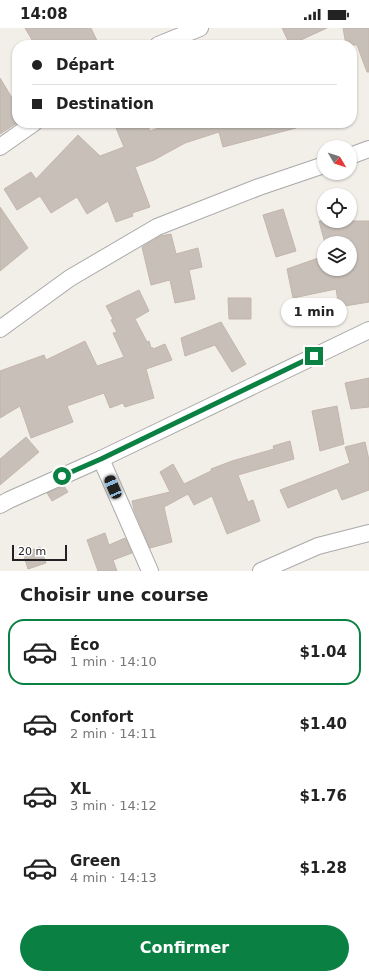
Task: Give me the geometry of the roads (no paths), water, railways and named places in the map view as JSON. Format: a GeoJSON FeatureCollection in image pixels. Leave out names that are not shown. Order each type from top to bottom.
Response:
{"type":"FeatureCollection","features":[{"type":"Feature","properties":{"kind":"street"},"geometry":{"type":"LineString","coordinates":[[170,40],[200,28]]}},
{"type":"Feature","properties":{"kind":"street"},"geometry":{"type":"LineString","coordinates":[[0,147],[27,128]]}},
{"type":"Feature","properties":{"kind":"street"},"geometry":{"type":"LineString","coordinates":[[357,154],[369,150]]}},
{"type":"Feature","properties":{"kind":"street"},"geometry":{"type":"LineString","coordinates":[[0,329],[70,278],[157,227],[259,187],[317,167]]}},
{"type":"Feature","properties":{"kind":"street"},"geometry":{"type":"LineString","coordinates":[[0,505],[101,459],[369,330]]}},
{"type":"Feature","properties":{"kind":"street"},"geometry":{"type":"LineString","coordinates":[[101,459],[150,571]]}},
{"type":"Feature","properties":{"kind":"street"},"geometry":{"type":"LineString","coordinates":[[261,571],[318,546],[369,533]]}}]}
